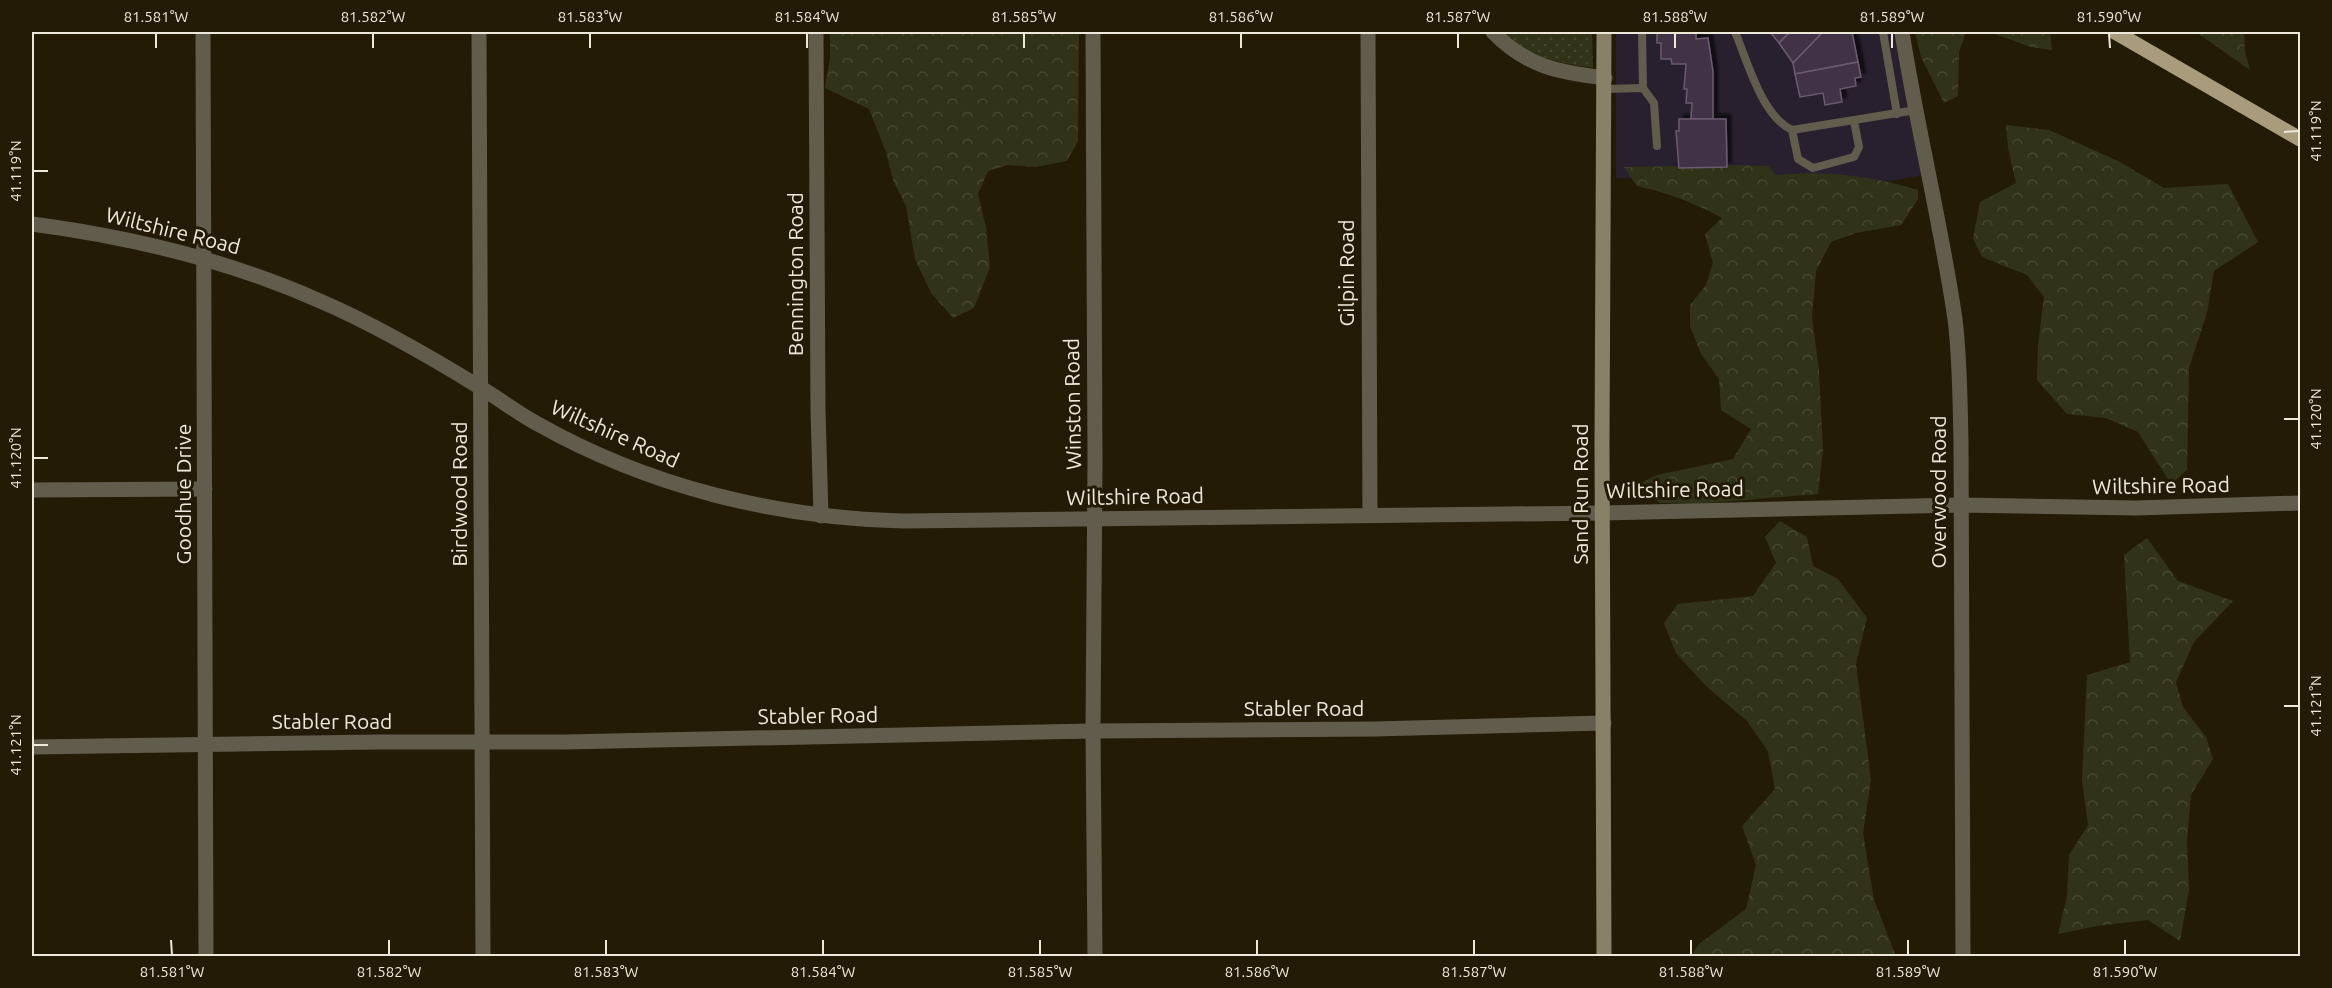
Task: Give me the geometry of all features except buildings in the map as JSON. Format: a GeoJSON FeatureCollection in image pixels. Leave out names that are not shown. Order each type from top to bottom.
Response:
{"type":"FeatureCollection","features":[{"type":"Feature","properties":{"kind":"main road"},"geometry":{"type":"LineString","coordinates":[[2115,32],[2301,139]]}},
{"type":"Feature","properties":{"kind":"street","name":"Goodhue Drive"},"geometry":{"type":"LineString","coordinates":[[203,32],[206,957]]}},
{"type":"Feature","properties":{"kind":"street","name":"Birdwood Road"},"geometry":{"type":"LineString","coordinates":[[479,32],[483,957]]}},
{"type":"Feature","properties":{"kind":"street","name":"Bennington Road"},"geometry":{"type":"LineString","coordinates":[[816,32],[818,410],[821,516]]}},
{"type":"Feature","properties":{"kind":"street","name":"Winston Road"},"geometry":{"type":"LineString","coordinates":[[1093,32],[1095,957]]}},
{"type":"Feature","properties":{"kind":"street","name":"Gilpin Road"},"geometry":{"type":"LineString","coordinates":[[1368,32],[1370,514]]}},
{"type":"Feature","properties":{"kind":"street"},"geometry":{"type":"LineString","coordinates":[[1493,32],[1517,53],[1544,68],[1605,83]]}},
{"type":"Feature","properties":{"kind":"street","name":"Sand Run Road"},"geometry":{"type":"LineString","coordinates":[[1604,32],[1602,217],[1604,957]]}},
{"type":"Feature","properties":{"kind":"street","name":"Overwood Road"},"geometry":{"type":"LineString","coordinates":[[1902,32],[1955,321],[1961,442],[1963,957]]}},
{"type":"Feature","properties":{"kind":"street","name":"Wiltshire Road"},"geometry":{"type":"LineString","coordinates":[[32,224],[141,241],[205,258],[267,279],[321,301],[388,333],[536,423],[616,463],[670,483],[757,506],[821,516],[904,521],[1602,513],[1960,505],[2016,508],[2136,508],[2301,503]]}},
{"type":"Feature","properties":{"kind":"street"},"geometry":{"type":"LineString","coordinates":[[32,490],[205,489]]}},
{"type":"Feature","properties":{"kind":"street","name":"Stabler Road"},"geometry":{"type":"LineString","coordinates":[[32,747],[1374,729],[1605,723]]}},
{"type":"Feature","properties":{"kind":"lane"},"geometry":{"type":"LineString","coordinates":[[1642,32],[1643,87],[1654,103],[1656,146]]}},
{"type":"Feature","properties":{"kind":"lane"},"geometry":{"type":"LineString","coordinates":[[1735,32],[1768,110],[1783,126],[1792,130],[1916,110]]}},
{"type":"Feature","properties":{"kind":"lane"},"geometry":{"type":"LineString","coordinates":[[1883,32],[1897,114]]}},
{"type":"Feature","properties":{"kind":"lane"},"geometry":{"type":"LineString","coordinates":[[1605,83],[1643,87]]}},
{"type":"Feature","properties":{"kind":"lane"},"geometry":{"type":"LineString","coordinates":[[1792,130],[1798,159],[1813,168],[1854,157],[1859,147],[1854,121]]}},
{"type":"Feature","properties":{"kind":"shaded area"},"geometry":{"type":"Polygon","coordinates":[[[1616,32],[1896,32],[1916,150],[1923,175],[1772,203],[1761,184],[1616,178],[1616,32]]]}},
{"type":"Feature","properties":{"kind":"green space"},"geometry":{"type":"Polygon","coordinates":[[[830,32],[1079,32],[1078,141],[1067,161],[1035,167],[1008,165],[988,171],[978,194],[986,228],[990,267],[974,308],[953,318],[931,293],[915,259],[906,206],[893,180],[886,152],[869,109],[825,88],[830,58],[830,32]]]}},
{"type":"Feature","properties":{"kind":"green space"},"geometry":{"type":"Polygon","coordinates":[[[1505,32],[1592,32],[1593,68],[1545,58],[1524,48],[1505,32]]]}},
{"type":"Feature","properties":{"kind":"green space"},"geometry":{"type":"Polygon","coordinates":[[[1915,32],[1966,32],[1959,52],[1958,96],[1944,103],[1921,57],[1915,32]]]}},
{"type":"Feature","properties":{"kind":"green space"},"geometry":{"type":"Polygon","coordinates":[[[1989,32],[2050,32],[2052,50],[2031,47],[1989,32]]]}},
{"type":"Feature","properties":{"kind":"green space"},"geometry":{"type":"Polygon","coordinates":[[[2196,32],[2244,32],[2245,52],[2250,70],[2196,32]]]}},
{"type":"Feature","properties":{"kind":"green space"},"geometry":{"type":"Polygon","coordinates":[[[2006,125],[2049,130],[2118,161],[2164,188],[2228,184],[2258,242],[2214,271],[2207,313],[2189,368],[2187,470],[2171,484],[2138,432],[2106,418],[2067,414],[2037,380],[2038,345],[2044,297],[2027,275],[1982,257],[1973,238],[1980,202],[2016,183],[2008,148],[2006,125]]]}},
{"type":"Feature","properties":{"kind":"green space"},"geometry":{"type":"Polygon","coordinates":[[[1768,166],[1776,175],[1812,173],[1848,175],[1883,181],[1918,190],[1918,199],[1901,225],[1856,233],[1831,242],[1816,271],[1812,317],[1819,371],[1823,449],[1818,494],[1696,504],[1660,503],[1635,486],[1657,475],[1733,459],[1751,429],[1721,410],[1719,379],[1701,354],[1690,326],[1690,305],[1706,285],[1713,263],[1705,234],[1722,218],[1681,199],[1637,186],[1624,167],[1768,166]]]}},
{"type":"Feature","properties":{"kind":"green space"},"geometry":{"type":"Polygon","coordinates":[[[1780,521],[1807,537],[1813,566],[1838,579],[1867,618],[1856,664],[1871,780],[1863,833],[1874,900],[1896,956],[1691,956],[1699,944],[1746,909],[1756,865],[1742,826],[1775,789],[1768,751],[1747,721],[1706,686],[1676,653],[1664,623],[1678,604],[1753,596],[1776,563],[1765,537],[1780,521]]]}},
{"type":"Feature","properties":{"kind":"green space"},"geometry":{"type":"Polygon","coordinates":[[[2147,538],[2178,581],[2233,601],[2194,642],[2176,682],[2183,707],[2206,737],[2213,759],[2191,795],[2187,841],[2189,890],[2180,941],[2148,920],[2097,926],[2058,934],[2067,896],[2069,855],[2088,825],[2082,781],[2087,675],[2130,662],[2124,555],[2147,538]]]}}]}
